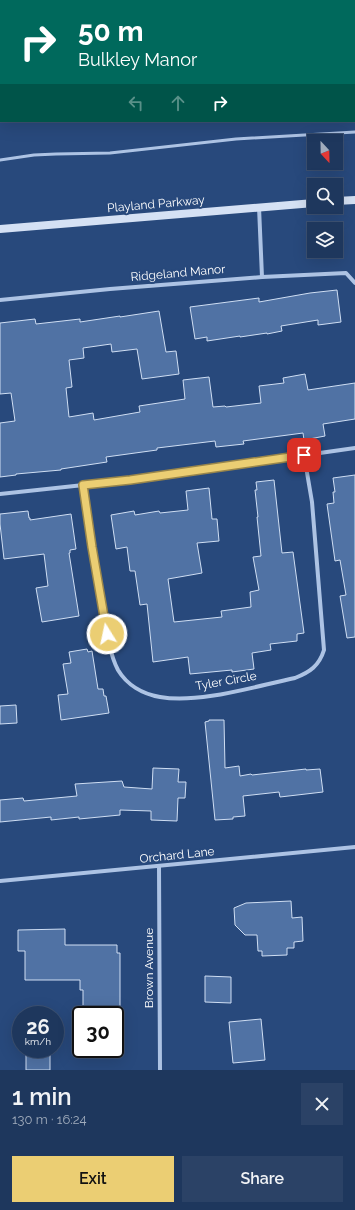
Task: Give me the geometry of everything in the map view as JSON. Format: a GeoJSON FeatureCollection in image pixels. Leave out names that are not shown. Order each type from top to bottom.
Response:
{"type":"FeatureCollection","features":[{"type":"Feature","properties":{"kind":"main road"},"geometry":{"type":"LineString","coordinates":[[343,201],[355,200]]}},
{"type":"Feature","properties":{"kind":"main road","name":"Playland Parkway"},"geometry":{"type":"LineString","coordinates":[[0,229],[307,204]]}},
{"type":"Feature","properties":{"kind":"street"},"geometry":{"type":"LineString","coordinates":[[259,207],[262,277]]}},
{"type":"Feature","properties":{"kind":"street","name":"Ridgeland Manor"},"geometry":{"type":"LineString","coordinates":[[0,300],[117,288],[262,277],[346,273],[355,283]]}},
{"type":"Feature","properties":{"kind":"street"},"geometry":{"type":"LineString","coordinates":[[0,494],[136,479],[355,448]]}},
{"type":"Feature","properties":{"kind":"street","name":"Tyler Circle"},"geometry":{"type":"LineString","coordinates":[[83,485],[107,634],[118,670],[136,688],[148,694],[161,697],[183,698],[206,696],[295,678],[305,674],[322,659],[324,642],[312,502],[304,455]]}},
{"type":"Feature","properties":{"kind":"street","name":"Orchard Lane"},"geometry":{"type":"LineString","coordinates":[[0,881],[355,847]]}},
{"type":"Feature","properties":{"kind":"street","name":"Brown Avenue"},"geometry":{"type":"LineString","coordinates":[[158,867],[160,1070]]}},
{"type":"Feature","properties":{"kind":"lane"},"geometry":{"type":"LineString","coordinates":[[0,160],[41,154],[110,153],[236,139],[355,132]]}},
{"type":"Feature","properties":{"kind":"building"},"geometry":{"type":"Polygon","coordinates":[[[337,290],[341,322],[318,325],[318,320],[281,326],[282,331],[267,334],[207,341],[207,337],[195,339],[190,307],[259,298],[259,302],[337,290]]]}},
{"type":"Feature","properties":{"kind":"building"},"geometry":{"type":"Polygon","coordinates":[[[159,311],[166,352],[176,351],[179,374],[142,379],[137,349],[112,352],[111,344],[83,348],[84,358],[69,360],[72,387],[66,388],[69,417],[93,413],[94,420],[140,412],[139,406],[185,399],[183,380],[209,377],[213,407],[261,403],[259,386],[284,383],[283,378],[305,374],[308,390],[355,383],[355,419],[323,424],[325,436],[304,440],[303,433],[243,441],[244,444],[216,447],[215,441],[157,448],[157,450],[106,457],[107,462],[61,470],[0,477],[0,423],[15,421],[11,393],[0,394],[0,323],[35,319],[36,324],[80,319],[80,322],[159,311]]]}},
{"type":"Feature","properties":{"kind":"building"},"geometry":{"type":"Polygon","coordinates":[[[355,475],[355,637],[347,638],[340,596],[346,595],[340,560],[335,561],[327,504],[334,503],[333,492],[335,492],[333,478],[355,475]]]}},
{"type":"Feature","properties":{"kind":"building"},"geometry":{"type":"Polygon","coordinates":[[[274,480],[282,553],[293,552],[304,633],[297,634],[297,641],[270,644],[271,650],[252,653],[254,669],[232,672],[232,670],[190,674],[188,657],[153,662],[147,604],[140,605],[135,571],[130,571],[127,547],[116,549],[111,515],[134,511],[135,515],[159,511],[160,513],[188,510],[186,491],[209,488],[212,519],[217,519],[219,541],[197,543],[202,573],[168,579],[174,622],[222,617],[221,611],[251,607],[250,592],[259,590],[253,557],[261,556],[255,490],[257,490],[256,482],[274,480]]]}},
{"type":"Feature","properties":{"kind":"building"},"geometry":{"type":"Polygon","coordinates":[[[28,511],[30,520],[71,514],[76,549],[70,550],[69,553],[79,616],[42,622],[36,588],[48,586],[44,554],[4,559],[0,514],[28,511]]]}},
{"type":"Feature","properties":{"kind":"building"},"geometry":{"type":"Polygon","coordinates":[[[87,649],[88,652],[92,651],[98,689],[103,689],[104,696],[106,696],[109,713],[61,720],[58,695],[68,694],[63,664],[71,663],[69,652],[87,649]]]}},
{"type":"Feature","properties":{"kind":"building"},"geometry":{"type":"Polygon","coordinates":[[[16,705],[17,723],[0,724],[0,706],[16,705]]]}},
{"type":"Feature","properties":{"kind":"building"},"geometry":{"type":"Polygon","coordinates":[[[209,720],[224,720],[225,768],[239,766],[240,776],[306,769],[320,769],[323,792],[280,797],[279,792],[243,796],[245,816],[233,817],[233,819],[215,820],[205,722],[209,720]]]}},
{"type":"Feature","properties":{"kind":"building"},"geometry":{"type":"Polygon","coordinates":[[[153,768],[179,769],[178,782],[186,782],[185,798],[178,798],[177,821],[151,820],[151,811],[120,810],[120,815],[51,820],[51,817],[0,822],[0,800],[23,798],[24,801],[77,796],[75,784],[122,781],[124,787],[152,789],[153,768]]]}},
{"type":"Feature","properties":{"kind":"building"},"geometry":{"type":"Polygon","coordinates":[[[291,901],[292,918],[302,917],[303,941],[294,942],[294,948],[287,948],[287,955],[262,956],[262,951],[258,951],[257,935],[245,935],[235,925],[234,908],[246,903],[291,901]]]}},
{"type":"Feature","properties":{"kind":"building"},"geometry":{"type":"Polygon","coordinates":[[[65,929],[65,945],[117,945],[117,953],[120,953],[120,1006],[83,1006],[83,990],[80,990],[80,980],[25,980],[25,951],[18,951],[18,930],[65,929]]]}},
{"type":"Feature","properties":{"kind":"building"},"geometry":{"type":"Polygon","coordinates":[[[205,976],[231,977],[231,1003],[205,1002],[205,976]]]}},
{"type":"Feature","properties":{"kind":"building"},"geometry":{"type":"Polygon","coordinates":[[[261,1019],[265,1060],[233,1063],[229,1022],[261,1019]]]}},
{"type":"Feature","properties":{"kind":"building"},"geometry":{"type":"Polygon","coordinates":[[[26,1058],[50,1058],[50,1070],[26,1070],[26,1058]]]}},
{"type":"Feature","properties":{"kind":"route"},"geometry":{"type":"LineString","coordinates":[[107,634],[83,485],[130,480],[304,455]]}}]}
